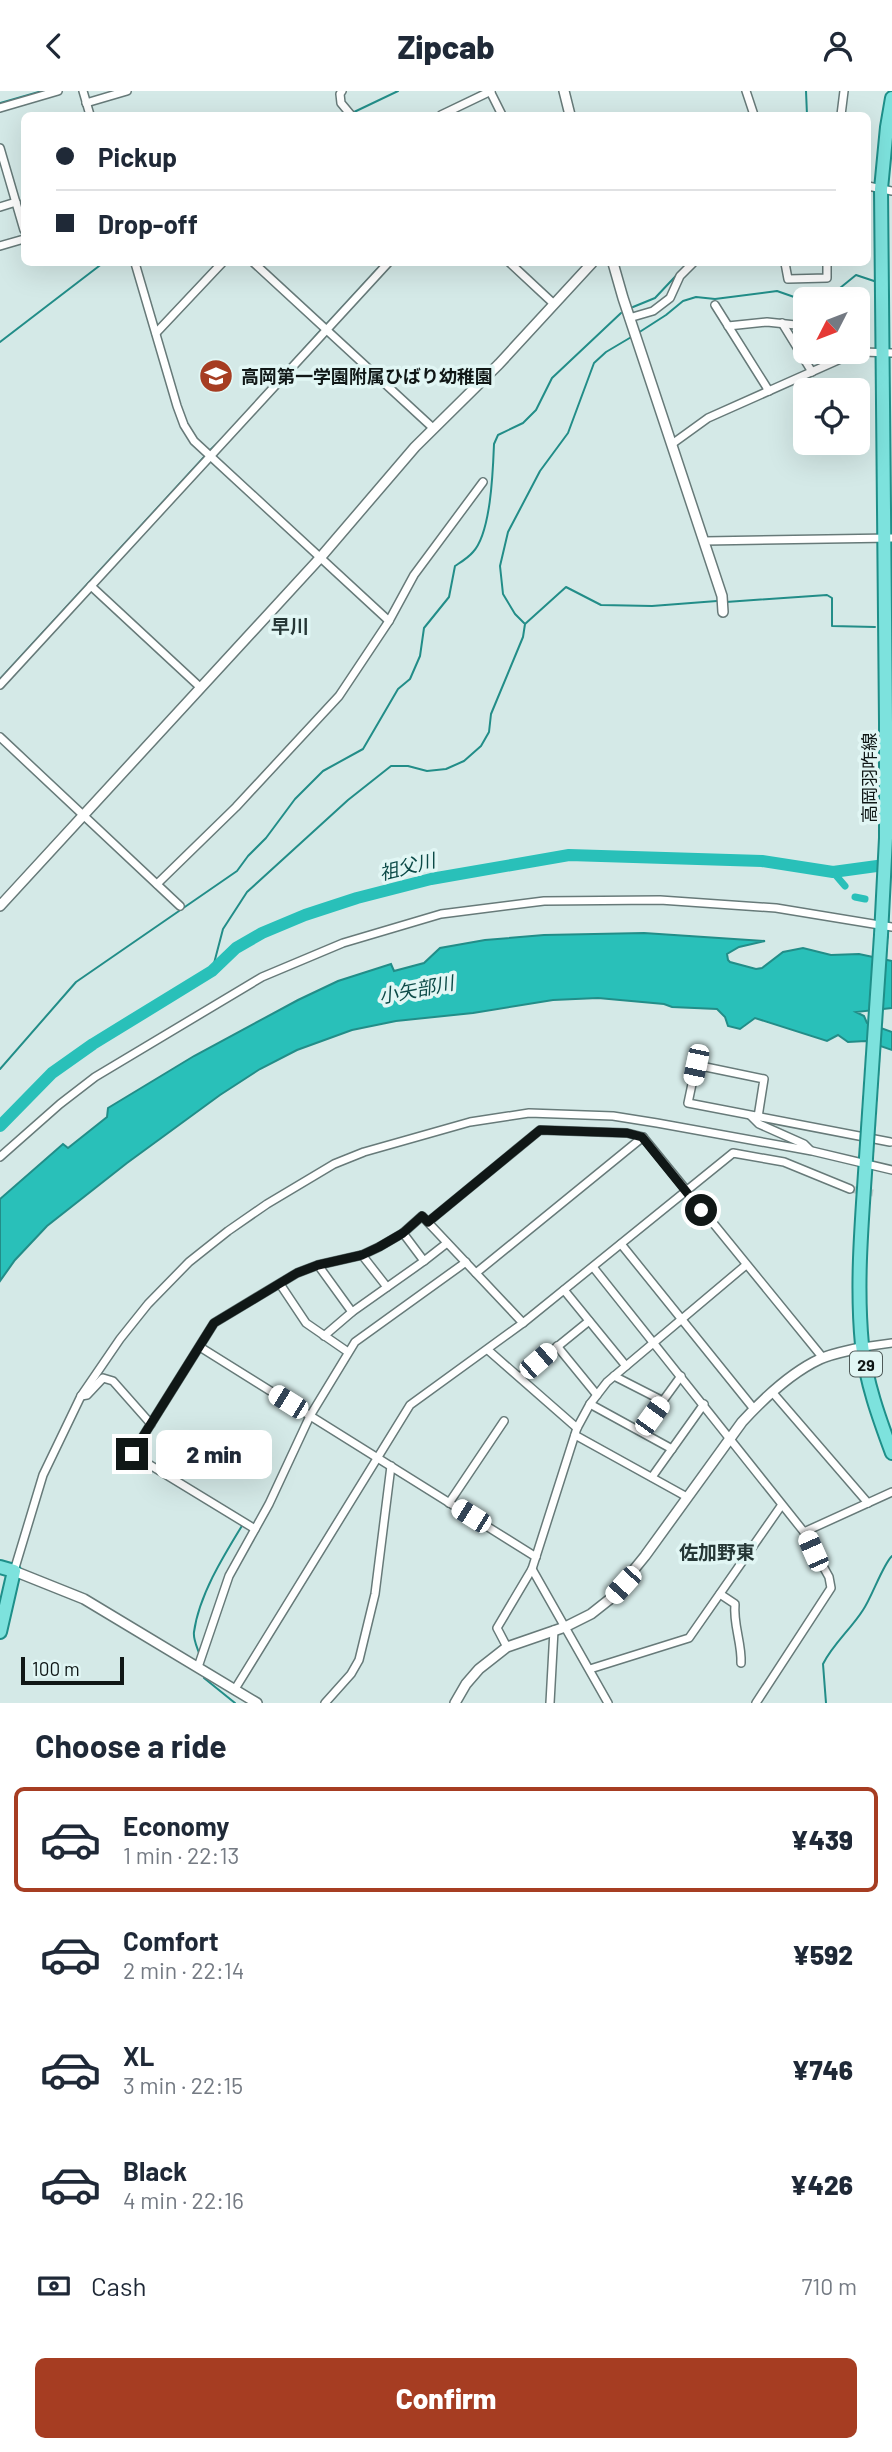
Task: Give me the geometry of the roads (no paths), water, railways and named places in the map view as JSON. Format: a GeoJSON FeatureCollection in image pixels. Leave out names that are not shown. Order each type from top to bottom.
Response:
{"type":"FeatureCollection","features":[{"type":"Feature","properties":{"kind":"main road","name":"高岡羽咋線"},"geometry":{"type":"LineString","coordinates":[[892,99],[880,189],[887,240],[889,723],[883,888],[885,929],[859,1271],[863,1346],[879,1419],[892,1453]]}},
{"type":"Feature","properties":{"kind":"main road"},"geometry":{"type":"LineString","coordinates":[[0,1632],[7,1569]]}},
{"type":"Feature","properties":{"kind":"street"},"geometry":{"type":"LineString","coordinates":[[0,108],[58,91]]}},
{"type":"Feature","properties":{"kind":"street"},"geometry":{"type":"LineString","coordinates":[[83,91],[89,112]]}},
{"type":"Feature","properties":{"kind":"street"},"geometry":{"type":"LineString","coordinates":[[86,103],[127,91]]}},
{"type":"Feature","properties":{"kind":"street"},"geometry":{"type":"LineString","coordinates":[[342,91],[341,103],[348,112]]}},
{"type":"Feature","properties":{"kind":"street"},"geometry":{"type":"LineString","coordinates":[[447,112],[490,91],[500,112]]}},
{"type":"Feature","properties":{"kind":"street"},"geometry":{"type":"LineString","coordinates":[[564,91],[569,112]]}},
{"type":"Feature","properties":{"kind":"street"},"geometry":{"type":"LineString","coordinates":[[746,91],[753,112]]}},
{"type":"Feature","properties":{"kind":"street"},"geometry":{"type":"LineString","coordinates":[[842,112],[844,91]]}},
{"type":"Feature","properties":{"kind":"street"},"geometry":{"type":"LineString","coordinates":[[0,148],[3,167],[21,220]]}},
{"type":"Feature","properties":{"kind":"street"},"geometry":{"type":"LineString","coordinates":[[0,207],[16,202]]}},
{"type":"Feature","properties":{"kind":"street"},"geometry":{"type":"LineString","coordinates":[[0,246],[21,240]]}},
{"type":"Feature","properties":{"kind":"street"},"geometry":{"type":"LineString","coordinates":[[136,266],[184,425],[194,441],[390,621]]}},
{"type":"Feature","properties":{"kind":"street"},"geometry":{"type":"LineString","coordinates":[[156,333],[219,266]]}},
{"type":"Feature","properties":{"kind":"street"},"geometry":{"type":"LineString","coordinates":[[257,266],[433,428]]}},
{"type":"Feature","properties":{"kind":"street"},"geometry":{"type":"LineString","coordinates":[[0,685],[324,327],[385,266]]}},
{"type":"Feature","properties":{"kind":"street"},"geometry":{"type":"LineString","coordinates":[[513,266],[554,304]]}},
{"type":"Feature","properties":{"kind":"street"},"geometry":{"type":"LineString","coordinates":[[0,906],[320,558],[433,428],[499,364],[589,266]]}},
{"type":"Feature","properties":{"kind":"street"},"geometry":{"type":"LineString","coordinates":[[614,266],[705,541],[723,604]]}},
{"type":"Feature","properties":{"kind":"street"},"geometry":{"type":"LineString","coordinates":[[629,318],[653,311],[670,297],[680,276],[690,266]]}},
{"type":"Feature","properties":{"kind":"street"},"geometry":{"type":"LineString","coordinates":[[786,266],[788,279],[827,278],[827,266]]}},
{"type":"Feature","properties":{"kind":"street"},"geometry":{"type":"LineString","coordinates":[[715,305],[769,391]]}},
{"type":"Feature","properties":{"kind":"street"},"geometry":{"type":"LineString","coordinates":[[728,327],[767,322],[793,324]]}},
{"type":"Feature","properties":{"kind":"street"},"geometry":{"type":"LineString","coordinates":[[782,323],[812,372]]}},
{"type":"Feature","properties":{"kind":"street"},"geometry":{"type":"LineString","coordinates":[[672,444],[708,418],[827,364]]}},
{"type":"Feature","properties":{"kind":"street"},"geometry":{"type":"LineString","coordinates":[[157,884],[245,799],[339,696],[390,621],[414,575],[484,482]]}},
{"type":"Feature","properties":{"kind":"street"},"geometry":{"type":"LineString","coordinates":[[705,541],[888,538]]}},
{"type":"Feature","properties":{"kind":"street"},"geometry":{"type":"LineString","coordinates":[[90,586],[201,688]]}},
{"type":"Feature","properties":{"kind":"street"},"geometry":{"type":"LineString","coordinates":[[0,737],[180,906]]}},
{"type":"Feature","properties":{"kind":"street"},"geometry":{"type":"LineString","coordinates":[[0,1157],[95,1077],[262,977],[309,956],[396,926],[441,914],[544,901],[725,903],[776,908],[885,929]]}},
{"type":"Feature","properties":{"kind":"street"},"geometry":{"type":"LineString","coordinates":[[811,1151],[804,1144],[759,1124],[754,1116],[764,1079],[696,1065],[688,1103],[754,1116],[890,1142]]}},
{"type":"Feature","properties":{"kind":"street"},"geometry":{"type":"LineString","coordinates":[[257,1703],[84,1599],[7,1569],[43,1475],[81,1396],[120,1339],[189,1262],[267,1204],[334,1164],[364,1151],[470,1122],[529,1113],[613,1116],[866,1161],[892,1170]]}},
{"type":"Feature","properties":{"kind":"street"},"geometry":{"type":"LineString","coordinates":[[428,1222],[540,1130],[627,1133],[642,1137],[823,1358]]}},
{"type":"Feature","properties":{"kind":"street"},"geometry":{"type":"LineString","coordinates":[[476,1273],[642,1137]]}},
{"type":"Feature","properties":{"kind":"street"},"geometry":{"type":"LineString","coordinates":[[235,1689],[411,1405],[523,1323],[733,1153],[784,1162],[850,1189]]}},
{"type":"Feature","properties":{"kind":"street"},"geometry":{"type":"LineString","coordinates":[[255,1529],[132,1454],[214,1323],[297,1273],[318,1265],[362,1255],[403,1233],[422,1216],[523,1323]]}},
{"type":"Feature","properties":{"kind":"street"},"geometry":{"type":"LineString","coordinates":[[403,1233],[424,1261]]}},
{"type":"Feature","properties":{"kind":"street"},"geometry":{"type":"LineString","coordinates":[[324,1336],[352,1312],[447,1243]]}},
{"type":"Feature","properties":{"kind":"street"},"geometry":{"type":"LineString","coordinates":[[621,1244],[754,1409]]}},
{"type":"Feature","properties":{"kind":"street"},"geometry":{"type":"LineString","coordinates":[[362,1255],[387,1287]]}},
{"type":"Feature","properties":{"kind":"street"},"geometry":{"type":"LineString","coordinates":[[198,1667],[229,1576],[310,1416],[348,1352],[355,1342],[466,1262]]}},
{"type":"Feature","properties":{"kind":"street"},"geometry":{"type":"LineString","coordinates":[[318,1265],[352,1312]]}},
{"type":"Feature","properties":{"kind":"street"},"geometry":{"type":"LineString","coordinates":[[507,1647],[497,1628],[532,1569],[576,1431],[590,1405],[614,1376],[746,1265]]}},
{"type":"Feature","properties":{"kind":"street"},"geometry":{"type":"LineString","coordinates":[[593,1267],[804,1532],[829,1577],[831,1587],[756,1703]]}},
{"type":"Feature","properties":{"kind":"street"},"geometry":{"type":"LineString","coordinates":[[280,1284],[306,1323],[348,1352]]}},
{"type":"Feature","properties":{"kind":"street"},"geometry":{"type":"LineString","coordinates":[[564,1290],[626,1366]]}},
{"type":"Feature","properties":{"kind":"street"},"geometry":{"type":"LineString","coordinates":[[520,1377],[589,1321]]}},
{"type":"Feature","properties":{"kind":"street"},"geometry":{"type":"LineString","coordinates":[[455,1703],[479,1669],[507,1647],[565,1627],[591,1614],[610,1599],[730,1438],[754,1409],[773,1392],[805,1367],[823,1358],[863,1346],[892,1343]]}},
{"type":"Feature","properties":{"kind":"street"},"geometry":{"type":"LineString","coordinates":[[557,1346],[597,1395]]}},
{"type":"Feature","properties":{"kind":"street"},"geometry":{"type":"LineString","coordinates":[[200,1347],[536,1557]]}},
{"type":"Feature","properties":{"kind":"street"},"geometry":{"type":"LineString","coordinates":[[488,1350],[576,1431],[687,1497]]}},
{"type":"Feature","properties":{"kind":"street"},"geometry":{"type":"LineString","coordinates":[[614,1376],[663,1401]]}},
{"type":"Feature","properties":{"kind":"street"},"geometry":{"type":"LineString","coordinates":[[640,1431],[681,1376]]}},
{"type":"Feature","properties":{"kind":"street"},"geometry":{"type":"LineString","coordinates":[[81,1396],[87,1395],[103,1378],[113,1381],[151,1424]]}},
{"type":"Feature","properties":{"kind":"street"},"geometry":{"type":"LineString","coordinates":[[773,1392],[868,1503]]}},
{"type":"Feature","properties":{"kind":"street"},"geometry":{"type":"LineString","coordinates":[[652,1477],[704,1404]]}},
{"type":"Feature","properties":{"kind":"street"},"geometry":{"type":"LineString","coordinates":[[590,1405],[672,1449]]}},
{"type":"Feature","properties":{"kind":"street"},"geometry":{"type":"LineString","coordinates":[[449,1503],[504,1421]]}},
{"type":"Feature","properties":{"kind":"street"},"geometry":{"type":"LineString","coordinates":[[325,1703],[351,1674],[359,1660],[375,1594],[391,1466]]}},
{"type":"Feature","properties":{"kind":"street"},"geometry":{"type":"LineString","coordinates":[[804,1532],[892,1492]]}},
{"type":"Feature","properties":{"kind":"street"},"geometry":{"type":"LineString","coordinates":[[590,1669],[689,1638],[781,1506]]}},
{"type":"Feature","properties":{"kind":"street"},"geometry":{"type":"LineString","coordinates":[[532,1569],[608,1703]]}},
{"type":"Feature","properties":{"kind":"street"},"geometry":{"type":"LineString","coordinates":[[720,1594],[735,1604],[734,1621],[742,1652],[741,1663]]}},
{"type":"Feature","properties":{"kind":"street"},"geometry":{"type":"LineString","coordinates":[[550,1703],[554,1630]]}},
{"type":"Feature","properties":{"kind":"water","name":"小矢部川"},"geometry":{"type":"Polygon","coordinates":[[[644,933],[765,941],[739,947],[727,954],[730,962],[756,969],[762,968],[783,952],[803,948],[831,955],[859,954],[892,961],[892,1008],[856,1012],[864,1016],[867,1023],[892,1032],[892,1050],[866,1041],[848,1042],[838,1035],[827,1041],[755,1018],[740,1029],[728,1026],[725,1017],[717,1009],[672,1007],[598,998],[553,1000],[473,1013],[396,1021],[352,1030],[297,1050],[260,1069],[220,1095],[47,1226],[15,1260],[0,1281],[0,1199],[63,1144],[68,1148],[107,1117],[108,1108],[194,1056],[338,981],[391,964],[394,971],[424,963],[440,948],[485,940],[544,935],[644,933]]]}},
{"type":"Feature","properties":{"kind":"waterway"},"geometry":{"type":"LineString","coordinates":[[0,103],[42,91]]}},
{"type":"Feature","properties":{"kind":"waterway"},"geometry":{"type":"LineString","coordinates":[[354,112],[398,91]]}},
{"type":"Feature","properties":{"kind":"waterway"},"geometry":{"type":"LineString","coordinates":[[806,91],[807,112]]}},
{"type":"Feature","properties":{"kind":"waterway"},"geometry":{"type":"LineString","coordinates":[[0,342],[99,266]]}},
{"type":"Feature","properties":{"kind":"waterway"},"geometry":{"type":"LineString","coordinates":[[325,326],[380,266]]}},
{"type":"Feature","properties":{"kind":"waterway"},"geometry":{"type":"LineString","coordinates":[[633,307],[655,298],[685,266]]}},
{"type":"Feature","properties":{"kind":"waterway"},"geometry":{"type":"LineString","coordinates":[[638,333],[683,301],[696,297],[715,299],[777,291],[797,298],[821,298],[856,275],[874,281]]}},
{"type":"Feature","properties":{"kind":"waterway"},"geometry":{"type":"LineString","coordinates":[[0,1069],[76,982],[237,871],[295,799],[323,771],[363,749],[398,689],[410,679],[420,656],[424,628],[449,597],[455,566],[471,554],[479,543],[487,516],[494,444],[498,435],[523,423],[536,410],[552,378],[621,313]]}},
{"type":"Feature","properties":{"kind":"waterway"},"geometry":{"type":"LineString","coordinates":[[278,378],[321,330]]}},
{"type":"Feature","properties":{"kind":"waterway"},"geometry":{"type":"LineString","coordinates":[[524,623],[503,594],[500,566],[508,532],[540,471],[568,433],[594,363],[606,352],[633,336]]}},
{"type":"Feature","properties":{"kind":"waterway"},"geometry":{"type":"LineString","coordinates":[[208,452],[222,439]]}},
{"type":"Feature","properties":{"kind":"waterway"},"geometry":{"type":"LineString","coordinates":[[0,679],[205,456]]}},
{"type":"Feature","properties":{"kind":"waterway"},"geometry":{"type":"LineString","coordinates":[[212,971],[223,929],[247,892],[348,800],[391,766],[408,766],[427,771],[446,769],[464,761],[481,746],[489,732],[491,714],[523,637],[525,624],[566,587],[601,605],[652,606],[717,601]]}},
{"type":"Feature","properties":{"kind":"waterway"},"geometry":{"type":"LineString","coordinates":[[726,602],[827,595],[832,598],[832,626],[875,627]]}},
{"type":"Feature","properties":{"kind":"waterway","name":"祖父川"},"geometry":{"type":"LineString","coordinates":[[0,1126],[52,1073],[93,1044],[212,971],[236,948],[262,933],[305,915],[357,898],[431,879],[569,855],[762,861],[833,872],[892,864]]}},
{"type":"Feature","properties":{"kind":"waterway"},"geometry":{"type":"LineString","coordinates":[[833,872],[845,886]]}},
{"type":"Feature","properties":{"kind":"waterway"},"geometry":{"type":"LineString","coordinates":[[855,897],[865,899]]}},
{"type":"Feature","properties":{"kind":"waterway"},"geometry":{"type":"LineString","coordinates":[[199,1653],[194,1635],[201,1604],[213,1576],[243,1524]]}},
{"type":"Feature","properties":{"kind":"waterway"},"geometry":{"type":"LineString","coordinates":[[826,1703],[823,1664],[863,1610],[892,1556]]}},
{"type":"Feature","properties":{"kind":"waterway"},"geometry":{"type":"LineString","coordinates":[[204,1676],[235,1703]]}},
{"type":"Feature","properties":{"kind":"tunnel"},"geometry":{"type":"LineString","coordinates":[[850,1189],[873,1193]]}},
{"type":"Feature","properties":{"kind":"place","name":"高岡第一学園附属ひばり幼稚園"},"geometry":{"type":"Point","coordinates":[216,376]}},
{"type":"Feature","properties":{"kind":"district","name":"早川"},"geometry":{"type":"Point","coordinates":[290,625]}},
{"type":"Feature","properties":{"kind":"district","name":"佐加野東"},"geometry":{"type":"Point","coordinates":[717,1551]}}]}
